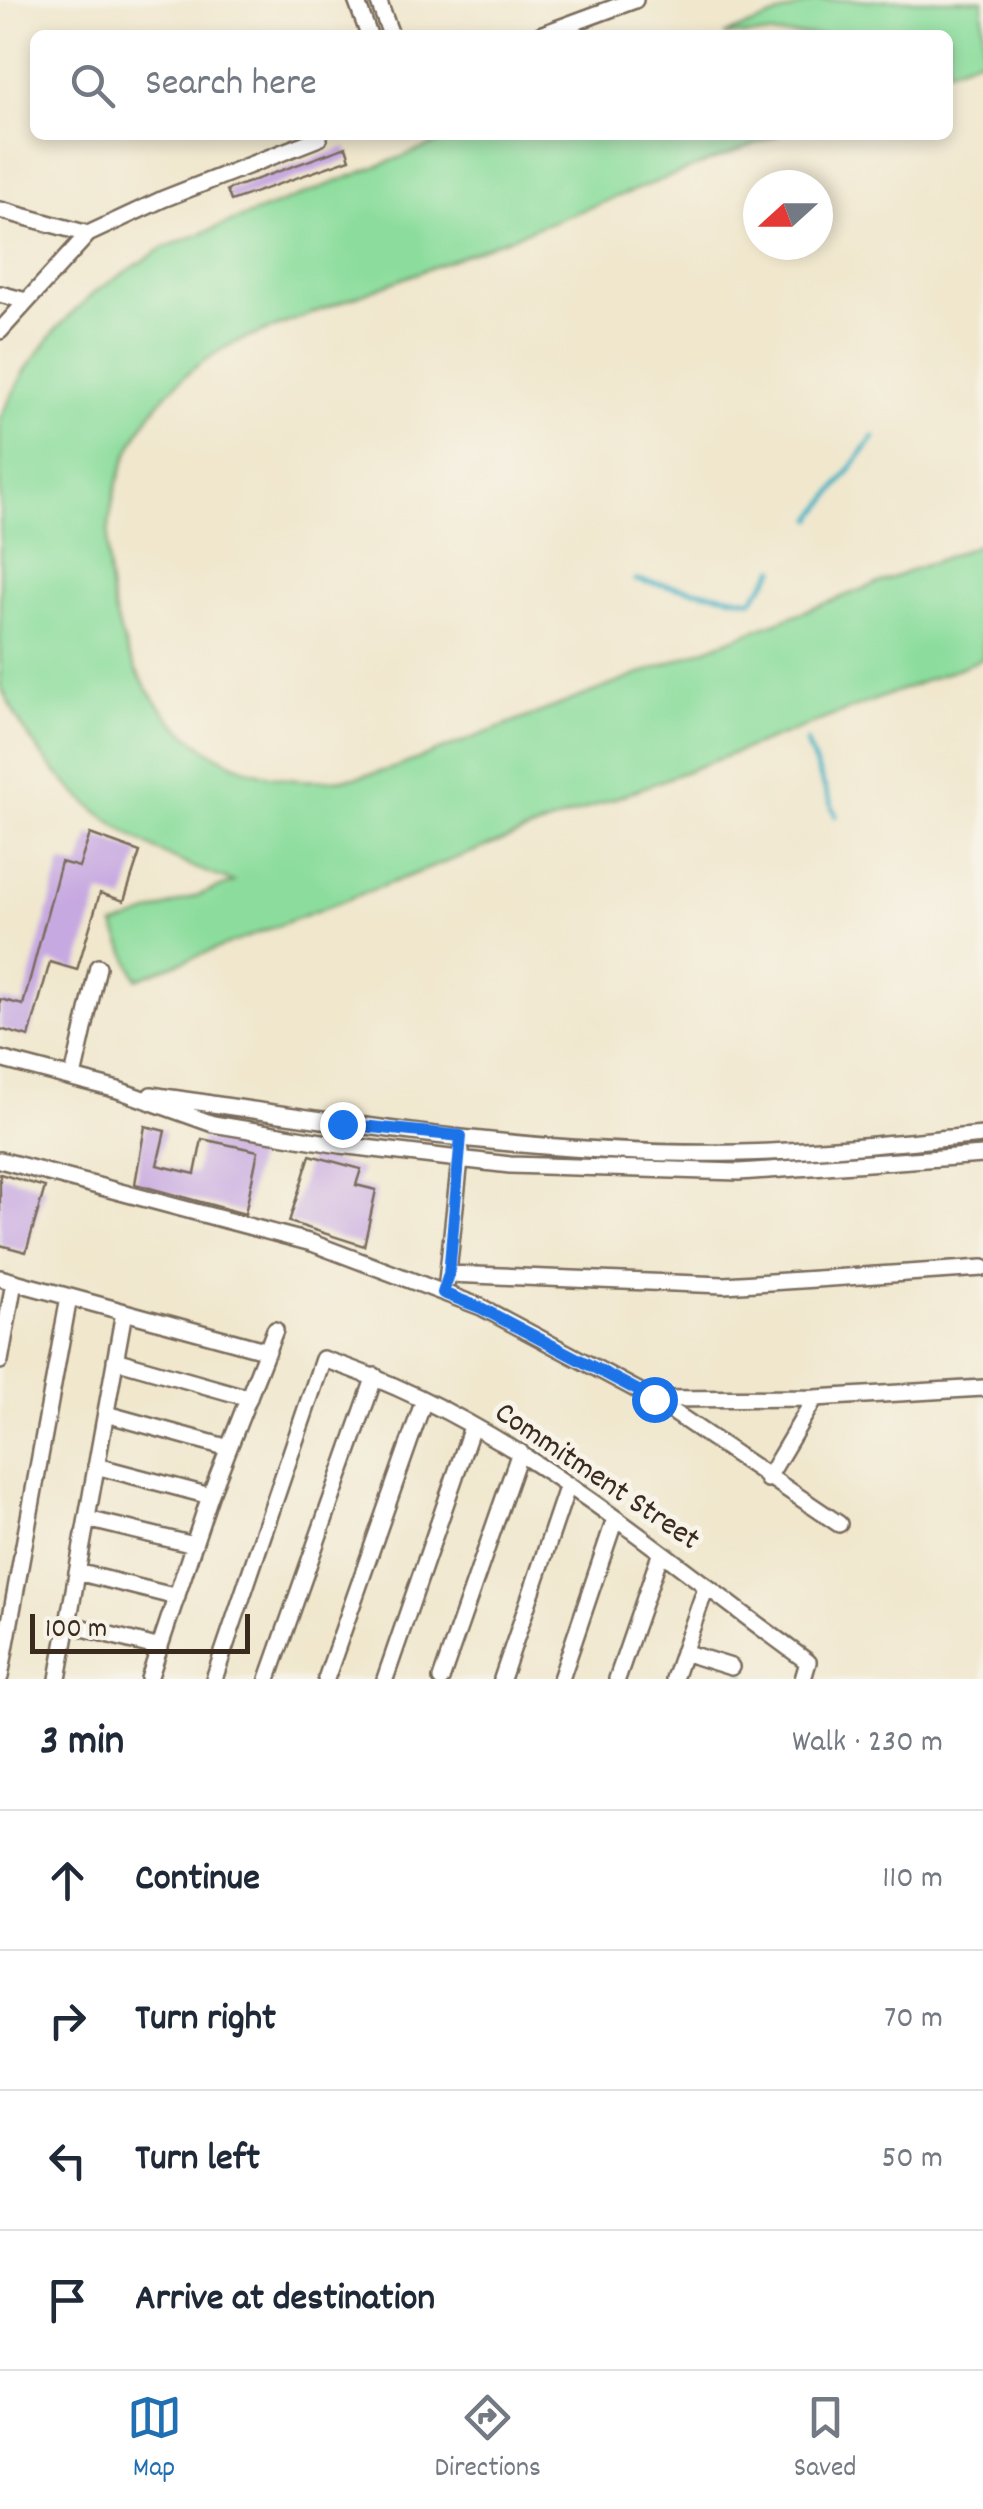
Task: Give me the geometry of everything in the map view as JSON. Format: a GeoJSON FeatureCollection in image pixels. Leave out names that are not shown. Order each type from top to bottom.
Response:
{"type":"FeatureCollection","features":[{"type":"Feature","properties":{"kind":"street"},"geometry":{"type":"LineString","coordinates":[[356,0],[367,30]]}},
{"type":"Feature","properties":{"kind":"street"},"geometry":{"type":"LineString","coordinates":[[378,0],[389,30]]}},
{"type":"Feature","properties":{"kind":"street"},"geometry":{"type":"LineString","coordinates":[[551,30],[605,5],[632,0]]}},
{"type":"Feature","properties":{"kind":"street"},"geometry":{"type":"LineString","coordinates":[[0,331],[88,234],[163,199],[314,140]]}},
{"type":"Feature","properties":{"kind":"street"},"geometry":{"type":"LineString","coordinates":[[0,210],[88,234]]}},
{"type":"Feature","properties":{"kind":"street"},"geometry":{"type":"LineString","coordinates":[[0,294],[26,301]]}},
{"type":"Feature","properties":{"kind":"street"},"geometry":{"type":"LineString","coordinates":[[73,1077],[98,967]]}},
{"type":"Feature","properties":{"kind":"street"},"geometry":{"type":"LineString","coordinates":[[0,1058],[118,1090],[213,1124],[510,1165],[739,1172],[983,1155]]}},
{"type":"Feature","properties":{"kind":"street"},"geometry":{"type":"LineString","coordinates":[[118,1090],[342,1124],[461,1136],[738,1153],[983,1135]]}},
{"type":"Feature","properties":{"kind":"street"},"geometry":{"type":"LineString","coordinates":[[443,1293],[449,1274],[461,1136]]}},
{"type":"Feature","properties":{"kind":"street"},"geometry":{"type":"LineString","coordinates":[[0,1160],[312,1243],[481,1308],[654,1399],[767,1479],[839,1524]]}},
{"type":"Feature","properties":{"kind":"street"},"geometry":{"type":"LineString","coordinates":[[449,1274],[724,1285],[983,1268]]}},
{"type":"Feature","properties":{"kind":"street"},"geometry":{"type":"LineString","coordinates":[[0,1361],[7,1280],[268,1351]]}},
{"type":"Feature","properties":{"kind":"street"},"geometry":{"type":"LineString","coordinates":[[0,1677],[69,1297]]}},
{"type":"Feature","properties":{"kind":"street"},"geometry":{"type":"LineString","coordinates":[[62,1678],[68,1624],[124,1312]]}},
{"type":"Feature","properties":{"kind":"street"},"geometry":{"type":"LineString","coordinates":[[149,1679],[210,1496],[275,1330]]}},
{"type":"Feature","properties":{"kind":"street","name":"Commitment Street"},"geometry":{"type":"LineString","coordinates":[[214,1679],[323,1359],[375,1376],[520,1452],[808,1662],[803,1679]]}},
{"type":"Feature","properties":{"kind":"street"},"geometry":{"type":"LineString","coordinates":[[116,1360],[249,1398]]}},
{"type":"Feature","properties":{"kind":"street"},"geometry":{"type":"LineString","coordinates":[[268,1679],[375,1376]]}},
{"type":"Feature","properties":{"kind":"street"},"geometry":{"type":"LineString","coordinates":[[654,1399],[815,1398],[983,1388]]}},
{"type":"Feature","properties":{"kind":"street"},"geometry":{"type":"LineString","coordinates":[[767,1479],[815,1398]]}},
{"type":"Feature","properties":{"kind":"street"},"geometry":{"type":"LineString","coordinates":[[326,1679],[424,1400]]}},
{"type":"Feature","properties":{"kind":"street"},"geometry":{"type":"LineString","coordinates":[[106,1414],[229,1448]]}},
{"type":"Feature","properties":{"kind":"street"},"geometry":{"type":"LineString","coordinates":[[386,1679],[472,1427]]}},
{"type":"Feature","properties":{"kind":"street"},"geometry":{"type":"LineString","coordinates":[[442,1679],[520,1452]]}},
{"type":"Feature","properties":{"kind":"street"},"geometry":{"type":"LineString","coordinates":[[96,1466],[210,1496]]}},
{"type":"Feature","properties":{"kind":"street"},"geometry":{"type":"LineString","coordinates":[[502,1679],[568,1486]]}},
{"type":"Feature","properties":{"kind":"street"},"geometry":{"type":"LineString","coordinates":[[87,1518],[194,1545]]}},
{"type":"Feature","properties":{"kind":"street"},"geometry":{"type":"LineString","coordinates":[[560,1679],[615,1519]]}},
{"type":"Feature","properties":{"kind":"street"},"geometry":{"type":"LineString","coordinates":[[616,1679],[661,1552]]}},
{"type":"Feature","properties":{"kind":"street"},"geometry":{"type":"LineString","coordinates":[[78,1572],[176,1597]]}},
{"type":"Feature","properties":{"kind":"street"},"geometry":{"type":"LineString","coordinates":[[674,1679],[706,1588]]}},
{"type":"Feature","properties":{"kind":"street"},"geometry":{"type":"LineString","coordinates":[[68,1624],[160,1648]]}},
{"type":"Feature","properties":{"kind":"street"},"geometry":{"type":"LineString","coordinates":[[683,1652],[732,1667]]}},
{"type":"Feature","properties":{"kind":"green space"},"geometry":{"type":"Polygon","coordinates":[[[817,0],[983,0],[983,57],[953,68],[953,30],[737,30],[817,0]]]}},
{"type":"Feature","properties":{"kind":"green space"},"geometry":{"type":"Polygon","coordinates":[[[446,140],[766,140],[234,343],[162,399],[121,472],[108,554],[121,634],[158,705],[218,756],[299,780],[397,767],[983,543],[983,659],[137,979],[114,926],[234,882],[159,851],[95,809],[41,754],[0,685],[0,418],[25,371],[57,328],[96,291],[163,248],[446,140]]]}},
{"type":"Feature","properties":{"kind":"building"},"geometry":{"type":"Polygon","coordinates":[[[346,147],[350,159],[231,201],[227,190],[346,147]]]}},
{"type":"Feature","properties":{"kind":"building"},"geometry":{"type":"Polygon","coordinates":[[[90,834],[140,852],[124,901],[100,893],[77,970],[50,962],[29,1037],[0,1029],[0,999],[23,1005],[61,862],[79,867],[90,834]]]}},
{"type":"Feature","properties":{"kind":"building"},"geometry":{"type":"Polygon","coordinates":[[[145,1126],[165,1131],[157,1165],[195,1174],[202,1139],[258,1151],[245,1214],[135,1184],[145,1126]]]}},
{"type":"Feature","properties":{"kind":"building"},"geometry":{"type":"Polygon","coordinates":[[[310,1155],[361,1169],[356,1185],[376,1190],[364,1246],[289,1222],[310,1155]]]}},
{"type":"Feature","properties":{"kind":"building"},"geometry":{"type":"Polygon","coordinates":[[[0,1174],[45,1187],[26,1252],[0,1245],[0,1174]]]}},
{"type":"Feature","properties":{"kind":"waterway"},"geometry":{"type":"LineString","coordinates":[[813,519],[874,437]]}},
{"type":"Feature","properties":{"kind":"waterway"},"geometry":{"type":"LineString","coordinates":[[636,580],[752,600],[775,569]]}},
{"type":"Feature","properties":{"kind":"waterway"},"geometry":{"type":"LineString","coordinates":[[806,741],[836,816]]}},
{"type":"Feature","properties":{"kind":"waterway"},"geometry":{"type":"LineString","coordinates":[[742,1679],[744,1674]]}},
{"type":"Feature","properties":{"kind":"route"},"geometry":{"type":"LineString","coordinates":[[342,1124],[461,1136],[449,1274],[443,1293],[481,1308],[654,1399]]}}]}
